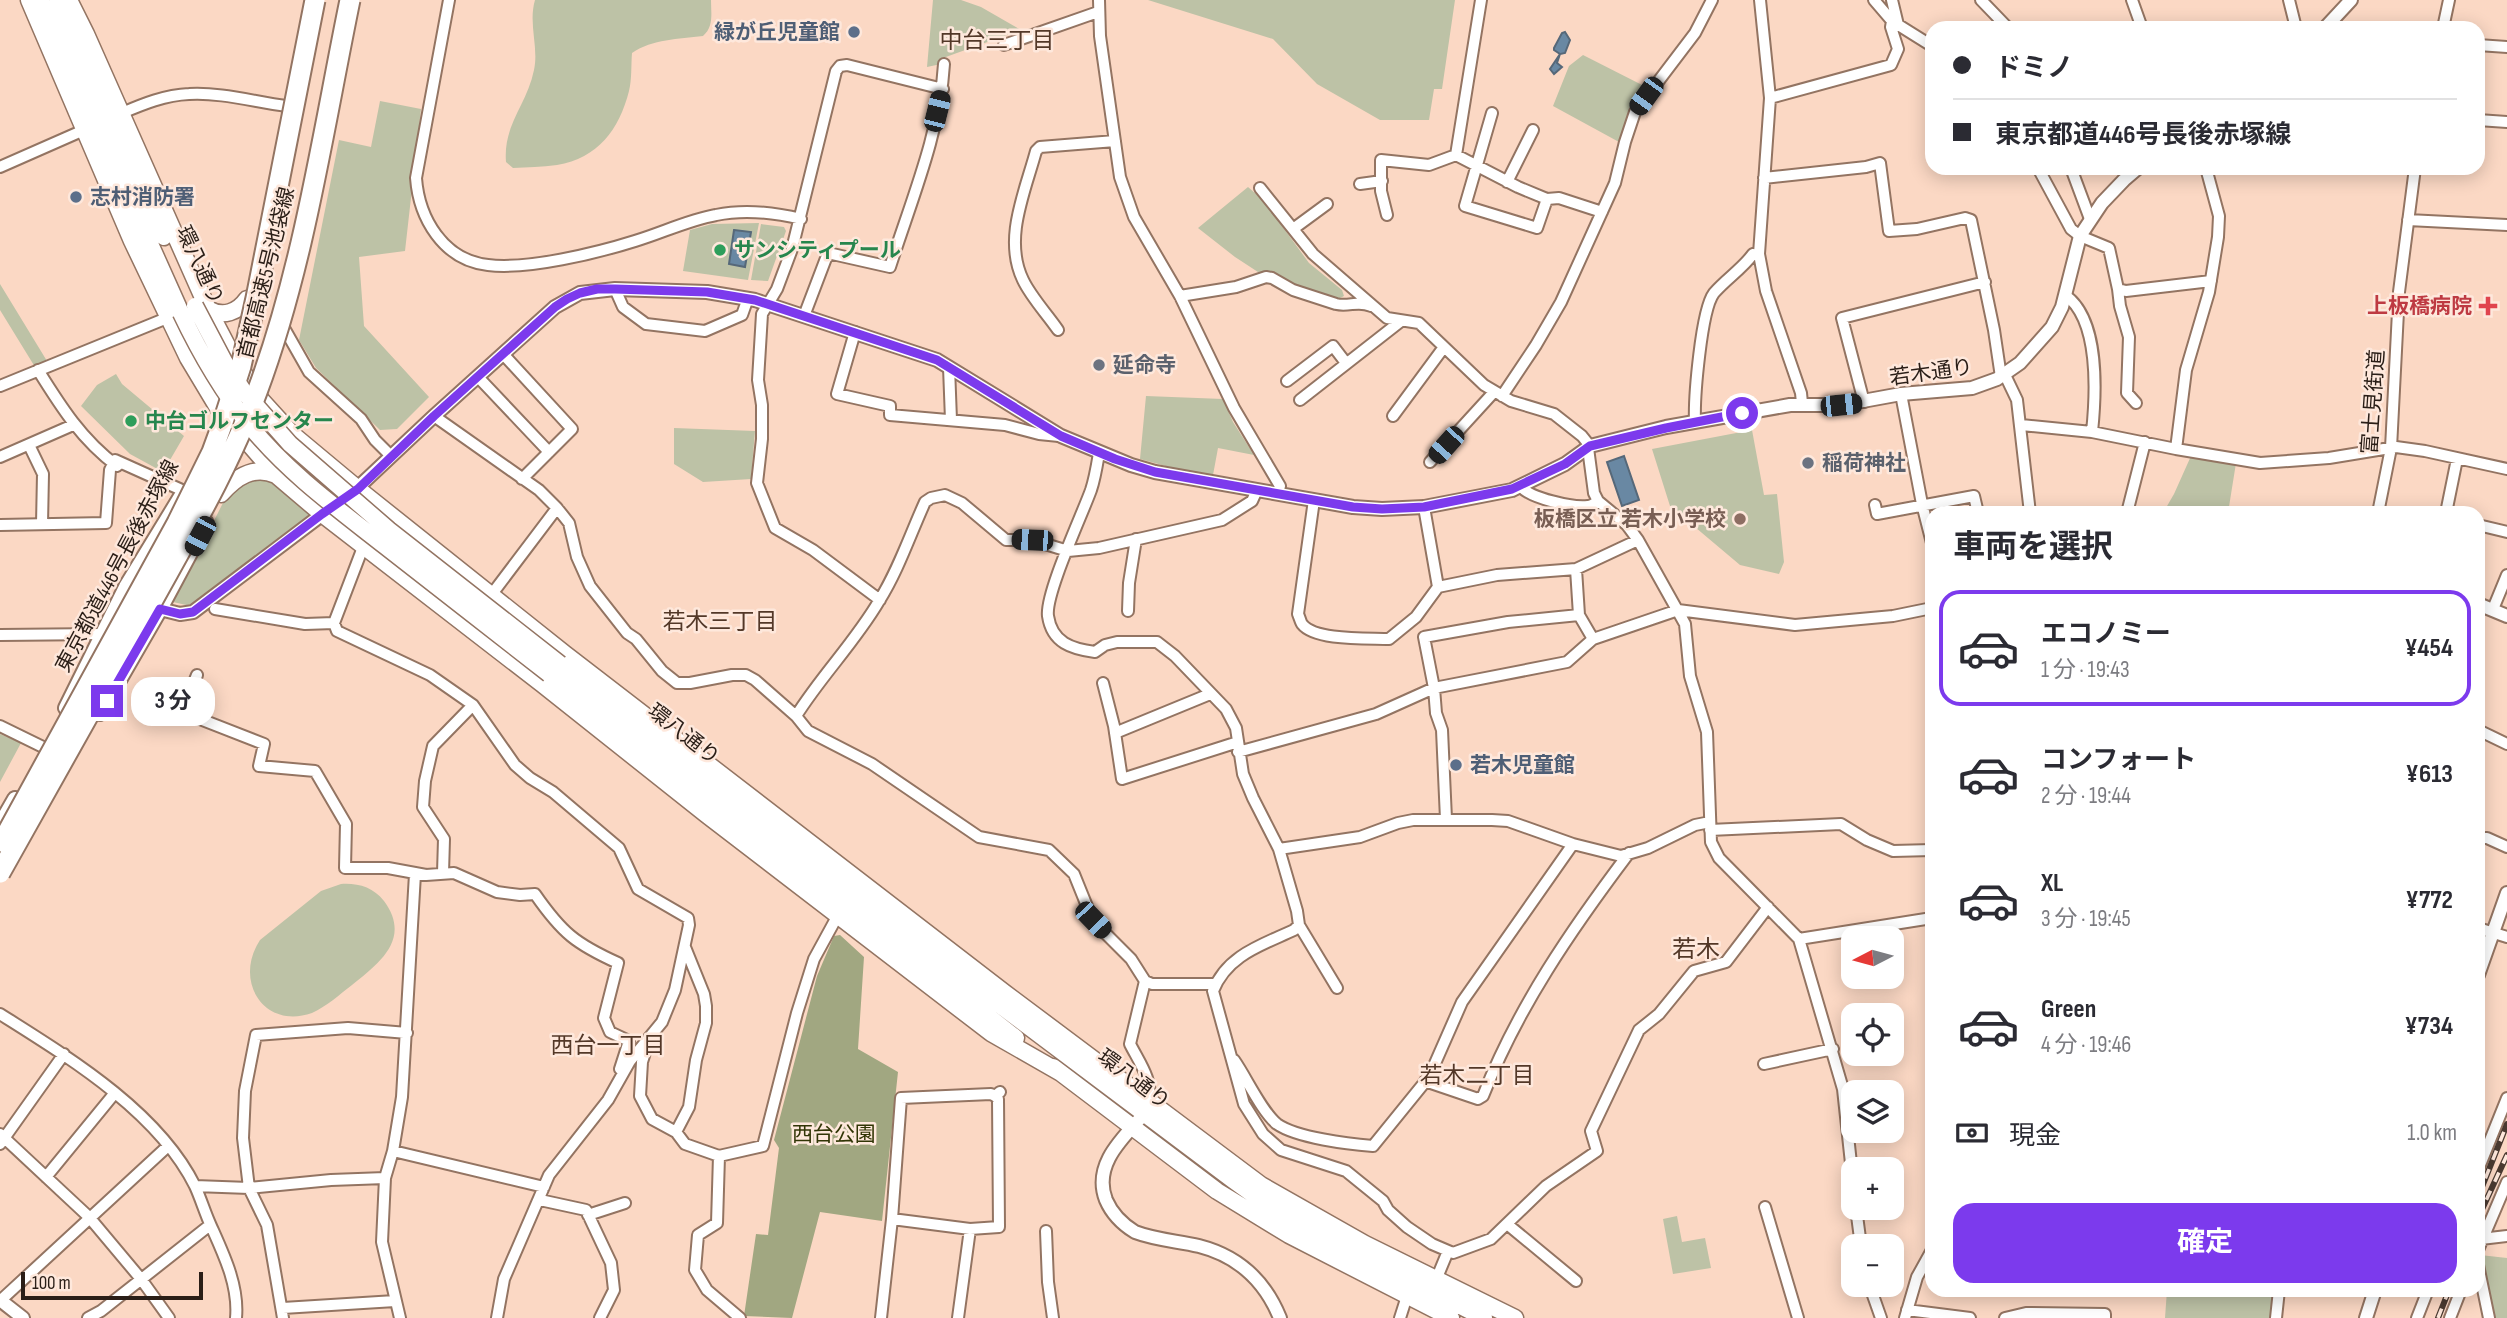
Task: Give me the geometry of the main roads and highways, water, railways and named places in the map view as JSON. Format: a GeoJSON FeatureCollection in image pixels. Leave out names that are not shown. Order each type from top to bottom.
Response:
{"type":"FeatureCollection","features":[{"type":"Feature","properties":{"kind":"highway","name":"首都高速5号池袋線"},"geometry":{"type":"LineString","coordinates":[[0,846],[177,523],[212,452],[241,366],[315,0]]}},
{"type":"Feature","properties":{"kind":"highway","name":"首都高速5号池袋線"},"geometry":{"type":"LineString","coordinates":[[0,873],[192,531],[226,464],[256,394],[280,326],[292,281],[350,0]]}},
{"type":"Feature","properties":{"kind":"main road"},"geometry":{"type":"LineString","coordinates":[[29,0],[167,318],[218,408],[276,475],[363,546],[554,669],[668,757],[862,886],[1005,993],[1147,1107],[1261,1185],[1365,1244],[1515,1318]]}},
{"type":"Feature","properties":{"kind":"main road","name":"環八通り"},"geometry":{"type":"LineString","coordinates":[[41,0],[193,340],[237,409],[269,447],[304,481],[925,949],[1147,1107],[1276,1211],[1484,1318]]}},
{"type":"Feature","properties":{"kind":"main road","name":"環八通り"},"geometry":{"type":"LineString","coordinates":[[58,0],[208,333],[244,392],[315,468],[554,669]]}},
{"type":"Feature","properties":{"kind":"main road"},"geometry":{"type":"LineString","coordinates":[[69,0],[208,309],[233,357],[262,401],[292,434],[492,594],[589,713],[668,757]]}},
{"type":"Feature","properties":{"kind":"main road"},"geometry":{"type":"LineString","coordinates":[[208,309],[216,313],[227,313],[239,308],[247,299]]}},
{"type":"Feature","properties":{"kind":"main road","name":"東京都道446号長後赤塚線"},"geometry":{"type":"LineString","coordinates":[[0,825],[45,748],[126,587],[184,491],[207,441],[233,357]]}},
{"type":"Feature","properties":{"kind":"main road"},"geometry":{"type":"LineString","coordinates":[[0,885],[160,609],[222,494],[262,401]]}},
{"type":"Feature","properties":{"kind":"main road"},"geometry":{"type":"LineString","coordinates":[[222,494],[233,482],[247,473],[262,470],[276,475]]}},
{"type":"Feature","properties":{"kind":"main road"},"geometry":{"type":"LineString","coordinates":[[554,669],[616,700],[668,757],[707,815],[991,1033],[1061,1073]]}},
{"type":"Feature","properties":{"kind":"main road","name":"環八通り"},"geometry":{"type":"LineString","coordinates":[[668,757],[1061,1073],[1217,1191],[1289,1236],[1451,1318]]}},
{"type":"Feature","properties":{"kind":"water"},"geometry":{"type":"Polygon","coordinates":[[[1565,32],[1570,40],[1565,53],[1560,54],[1554,48],[1565,32]]]}},
{"type":"Feature","properties":{"kind":"water"},"geometry":{"type":"Polygon","coordinates":[[[1560,54],[1557,63],[1562,67],[1554,74],[1550,69],[1560,54]]]}},
{"type":"Feature","properties":{"kind":"water"},"geometry":{"type":"Polygon","coordinates":[[[734,230],[751,232],[745,267],[729,264],[734,230]]]}},
{"type":"Feature","properties":{"kind":"water"},"geometry":{"type":"Polygon","coordinates":[[[1624,456],[1639,500],[1622,506],[1607,462],[1624,456]]]}},
{"type":"Feature","properties":{"kind":"railway"},"geometry":{"type":"LineString","coordinates":[[2485,1179],[2507,1124]]}},
{"type":"Feature","properties":{"kind":"railway"},"geometry":{"type":"LineString","coordinates":[[2485,1203],[2507,1155]]}},
{"type":"Feature","properties":{"kind":"railway"},"geometry":{"type":"LineString","coordinates":[[2438,1318],[2446,1297]]}},
{"type":"Feature","properties":{"kind":"place","name":"緑が丘児童館"},"geometry":{"type":"Point","coordinates":[854,32]}},
{"type":"Feature","properties":{"kind":"place","name":"志村消防署"},"geometry":{"type":"Point","coordinates":[76,197]}},
{"type":"Feature","properties":{"kind":"place","name":"サンシティプール"},"geometry":{"type":"Point","coordinates":[720,250]}},
{"type":"Feature","properties":{"kind":"place","name":"上板橋病院"},"geometry":{"type":"Point","coordinates":[2488,306]}},
{"type":"Feature","properties":{"kind":"place","name":"延命寺"},"geometry":{"type":"Point","coordinates":[1099,365]}},
{"type":"Feature","properties":{"kind":"place","name":"中台ゴルフセンター"},"geometry":{"type":"Point","coordinates":[131,421]}},
{"type":"Feature","properties":{"kind":"place","name":"稲荷神社"},"geometry":{"type":"Point","coordinates":[1808,463]}},
{"type":"Feature","properties":{"kind":"place","name":"板橋区立 若木小学校"},"geometry":{"type":"Point","coordinates":[1740,519]}},
{"type":"Feature","properties":{"kind":"place","name":"若木児童館"},"geometry":{"type":"Point","coordinates":[1456,765]}},
{"type":"Feature","properties":{"kind":"district","name":"中台三丁目"},"geometry":{"type":"Point","coordinates":[997,40]}},
{"type":"Feature","properties":{"kind":"district","name":"若木三丁目"},"geometry":{"type":"Point","coordinates":[720,621]}},
{"type":"Feature","properties":{"kind":"district","name":"若木"},"geometry":{"type":"Point","coordinates":[1696,949]}},
{"type":"Feature","properties":{"kind":"district","name":"西台一丁目"},"geometry":{"type":"Point","coordinates":[608,1045]}},
{"type":"Feature","properties":{"kind":"district","name":"若木二丁目"},"geometry":{"type":"Point","coordinates":[1477,1075]}},
{"type":"Feature","properties":{"kind":"park label","name":"西台公園"},"geometry":{"type":"Point","coordinates":[834,1134]}}]}
